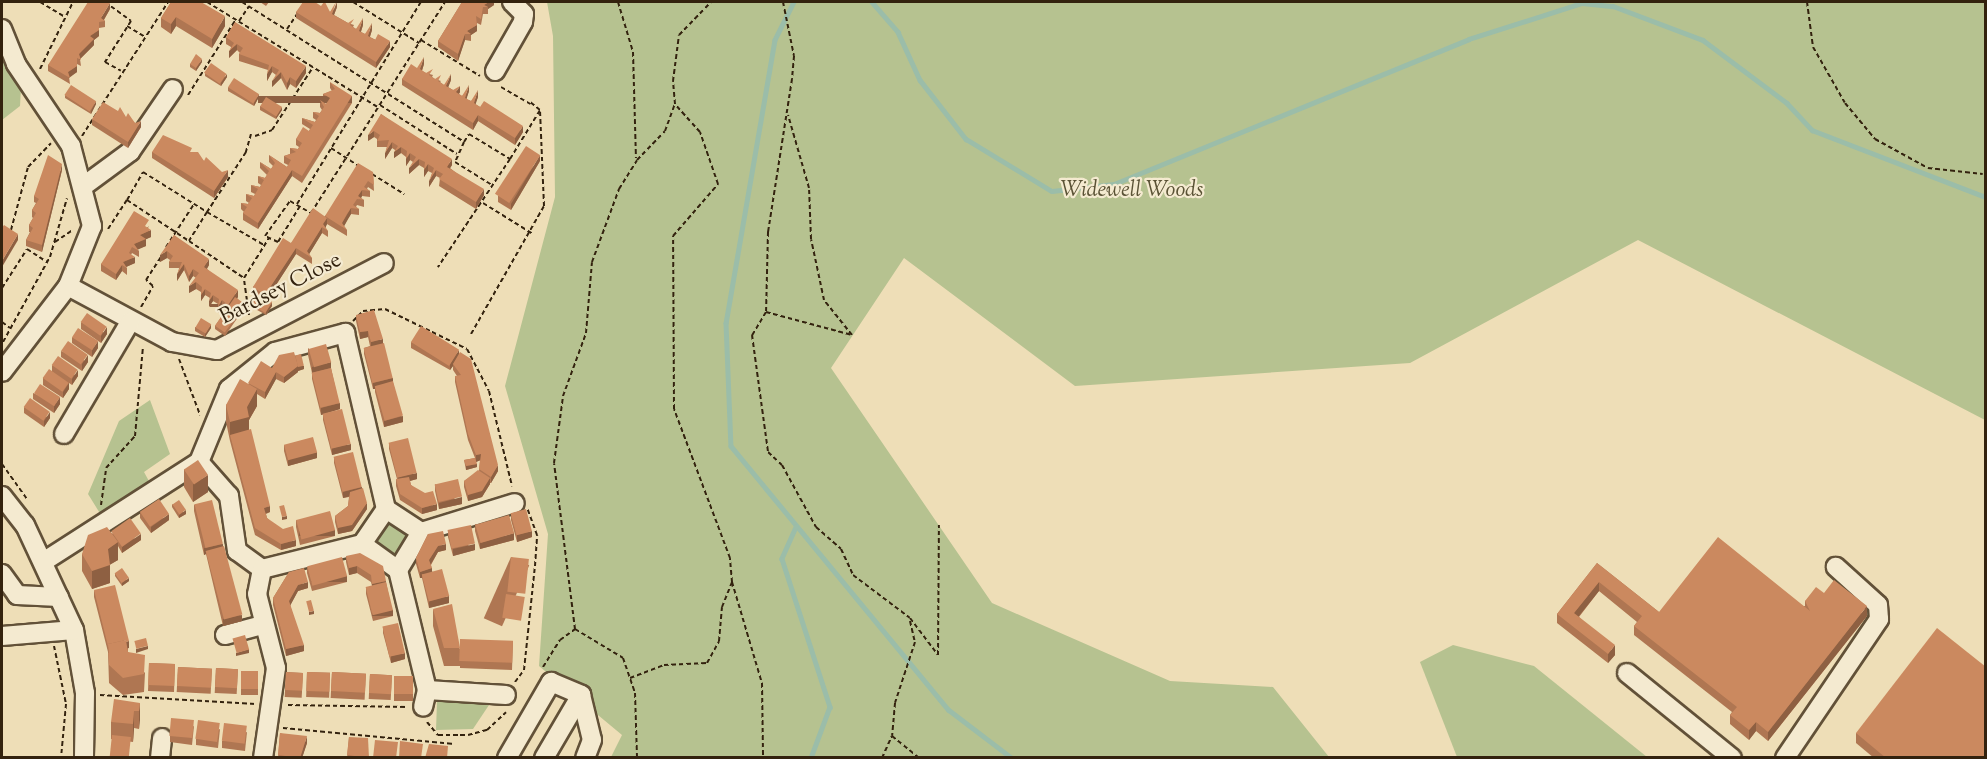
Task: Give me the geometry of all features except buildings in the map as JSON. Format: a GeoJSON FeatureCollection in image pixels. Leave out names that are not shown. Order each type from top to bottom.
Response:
{"type":"FeatureCollection","features":[{"type":"Feature","properties":{"kind":"street"},"geometry":{"type":"LineString","coordinates":[[492,75],[523,22],[515,4]]}},
{"type":"Feature","properties":{"kind":"street"},"geometry":{"type":"LineString","coordinates":[[2,29],[31,87],[72,150],[83,180],[92,226],[68,286],[2,372]]}},
{"type":"Feature","properties":{"kind":"street"},"geometry":{"type":"LineString","coordinates":[[83,180],[130,152],[180,93]]}},
{"type":"Feature","properties":{"kind":"street","name":"Bardsey Close"},"geometry":{"type":"LineString","coordinates":[[68,286],[136,325],[174,342],[217,350],[384,263]]}},
{"type":"Feature","properties":{"kind":"street"},"geometry":{"type":"LineString","coordinates":[[64,434],[136,325]]}},
{"type":"Feature","properties":{"kind":"street"},"geometry":{"type":"LineString","coordinates":[[42,562],[101,529],[199,462],[229,389],[275,352],[345,333],[386,509],[421,532]]}},
{"type":"Feature","properties":{"kind":"street"},"geometry":{"type":"LineString","coordinates":[[199,462],[229,496],[237,551],[262,569],[362,544],[386,509]]}},
{"type":"Feature","properties":{"kind":"street"},"geometry":{"type":"LineString","coordinates":[[2,496],[25,525],[74,630],[85,693],[84,758]]}},
{"type":"Feature","properties":{"kind":"street"},"geometry":{"type":"LineString","coordinates":[[398,570],[421,532],[515,503]]}},
{"type":"Feature","properties":{"kind":"street"},"geometry":{"type":"LineString","coordinates":[[362,544],[398,570],[425,698],[502,693]]}},
{"type":"Feature","properties":{"kind":"street"},"geometry":{"type":"LineString","coordinates":[[1785,758],[1879,619],[1878,605],[1836,567]]}},
{"type":"Feature","properties":{"kind":"street"},"geometry":{"type":"LineString","coordinates":[[262,569],[257,594],[263,625],[276,668],[263,758]]}},
{"type":"Feature","properties":{"kind":"street"},"geometry":{"type":"LineString","coordinates":[[2,574],[17,596],[59,597]]}},
{"type":"Feature","properties":{"kind":"street"},"geometry":{"type":"LineString","coordinates":[[225,635],[263,625]]}},
{"type":"Feature","properties":{"kind":"street"},"geometry":{"type":"LineString","coordinates":[[2,636],[74,630]]}},
{"type":"Feature","properties":{"kind":"street"},"geometry":{"type":"LineString","coordinates":[[1627,673],[1732,758]]}},
{"type":"Feature","properties":{"kind":"street"},"geometry":{"type":"LineString","coordinates":[[507,758],[525,732],[551,682],[580,695]]}},
{"type":"Feature","properties":{"kind":"street"},"geometry":{"type":"LineString","coordinates":[[525,732],[551,755],[580,695]]}},
{"type":"Feature","properties":{"kind":"street"},"geometry":{"type":"LineString","coordinates":[[580,695],[592,740],[585,758]]}},
{"type":"Feature","properties":{"kind":"street"},"geometry":{"type":"LineString","coordinates":[[160,758],[162,738]]}},
{"type":"Feature","properties":{"kind":"path"},"geometry":{"type":"LineString","coordinates":[[40,2],[65,17]]}},
{"type":"Feature","properties":{"kind":"path"},"geometry":{"type":"LineString","coordinates":[[31,87],[73,2]]}},
{"type":"Feature","properties":{"kind":"path"},"geometry":{"type":"LineString","coordinates":[[105,2],[131,21],[105,62],[121,71]]}},
{"type":"Feature","properties":{"kind":"path"},"geometry":{"type":"LineString","coordinates":[[72,150],[121,71],[146,38],[168,2]]}},
{"type":"Feature","properties":{"kind":"path"},"geometry":{"type":"LineString","coordinates":[[207,2],[457,154]]}},
{"type":"Feature","properties":{"kind":"path"},"geometry":{"type":"LineString","coordinates":[[242,2],[464,142]]}},
{"type":"Feature","properties":{"kind":"path"},"geometry":{"type":"LineString","coordinates":[[353,2],[402,33],[492,75],[540,110]]}},
{"type":"Feature","properties":{"kind":"path"},"geometry":{"type":"LineString","coordinates":[[269,238],[278,242],[331,148],[421,2]]}},
{"type":"Feature","properties":{"kind":"path"},"geometry":{"type":"LineString","coordinates":[[251,333],[244,278],[290,201],[311,213],[445,2]]}},
{"type":"Feature","properties":{"kind":"path"},"geometry":{"type":"LineString","coordinates":[[618,2],[633,52],[637,160]]}},
{"type":"Feature","properties":{"kind":"path"},"geometry":{"type":"LineString","coordinates":[[574,629],[554,463],[560,418],[586,333],[592,262],[637,160],[665,131],[675,104],[679,35],[711,2]]}},
{"type":"Feature","properties":{"kind":"path"},"geometry":{"type":"LineString","coordinates":[[783,2],[794,56],[768,232],[766,312],[752,335],[768,452],[782,465],[816,527],[841,549],[853,575],[910,618],[938,655],[939,525]]}},
{"type":"Feature","properties":{"kind":"path"},"geometry":{"type":"LineString","coordinates":[[1807,2],[1813,47],[1845,103],[1875,139],[1928,168],[1983,174]]}},
{"type":"Feature","properties":{"kind":"path"},"geometry":{"type":"LineString","coordinates":[[180,93],[249,6]]}},
{"type":"Feature","properties":{"kind":"path"},"geometry":{"type":"LineString","coordinates":[[287,30],[299,11]]}},
{"type":"Feature","properties":{"kind":"path"},"geometry":{"type":"LineString","coordinates":[[128,26],[146,38]]}},
{"type":"Feature","properties":{"kind":"path"},"geometry":{"type":"LineString","coordinates":[[189,241],[254,136],[272,130],[313,67]]}},
{"type":"Feature","properties":{"kind":"path"},"geometry":{"type":"LineString","coordinates":[[675,104],[700,132],[718,183],[673,236],[674,409],[730,558],[732,582],[762,683],[763,758]]}},
{"type":"Feature","properties":{"kind":"path"},"geometry":{"type":"LineString","coordinates":[[438,267],[483,203],[540,110]]}},
{"type":"Feature","properties":{"kind":"path"},"geometry":{"type":"LineString","coordinates":[[471,334],[533,234],[544,206],[540,110]]}},
{"type":"Feature","properties":{"kind":"path"},"geometry":{"type":"LineString","coordinates":[[766,312],[852,335],[824,300],[812,239],[809,188],[787,113]]}},
{"type":"Feature","properties":{"kind":"path"},"geometry":{"type":"LineString","coordinates":[[2,224],[13,231],[28,167],[61,132]]}},
{"type":"Feature","properties":{"kind":"path"},"geometry":{"type":"LineString","coordinates":[[492,185],[456,165],[457,154],[469,134],[510,159]]}},
{"type":"Feature","properties":{"kind":"path"},"geometry":{"type":"LineString","coordinates":[[331,148],[404,194]]}},
{"type":"Feature","properties":{"kind":"path"},"geometry":{"type":"LineString","coordinates":[[139,167],[143,172],[194,204],[264,245]]}},
{"type":"Feature","properties":{"kind":"path"},"geometry":{"type":"LineString","coordinates":[[101,240],[143,172]]}},
{"type":"Feature","properties":{"kind":"path"},"geometry":{"type":"LineString","coordinates":[[2,344],[47,262],[68,195],[83,180]]}},
{"type":"Feature","properties":{"kind":"path"},"geometry":{"type":"LineString","coordinates":[[127,200],[244,278]]}},
{"type":"Feature","properties":{"kind":"path"},"geometry":{"type":"LineString","coordinates":[[483,203],[533,234]]}},
{"type":"Feature","properties":{"kind":"path"},"geometry":{"type":"LineString","coordinates":[[101,529],[106,468],[135,436],[136,325],[153,286],[146,280],[174,232],[194,204]]}},
{"type":"Feature","properties":{"kind":"path"},"geometry":{"type":"LineString","coordinates":[[2,288],[27,249],[47,262]]}},
{"type":"Feature","properties":{"kind":"path"},"geometry":{"type":"LineString","coordinates":[[345,333],[363,311],[385,309],[467,349],[489,391],[515,503],[530,511],[537,535],[529,642],[524,670],[502,693]]}},
{"type":"Feature","properties":{"kind":"path"},"geometry":{"type":"LineString","coordinates":[[2,322],[11,329]]}},
{"type":"Feature","properties":{"kind":"path"},"geometry":{"type":"LineString","coordinates":[[174,342],[201,429],[208,439]]}},
{"type":"Feature","properties":{"kind":"path"},"geometry":{"type":"LineString","coordinates":[[630,678],[664,665],[707,663],[719,641],[722,607],[732,582]]}},
{"type":"Feature","properties":{"kind":"path"},"geometry":{"type":"LineString","coordinates":[[882,758],[892,736],[904,670],[912,647],[910,618]]}},
{"type":"Feature","properties":{"kind":"path"},"geometry":{"type":"LineString","coordinates":[[51,631],[66,704],[61,758]]}},
{"type":"Feature","properties":{"kind":"path"},"geometry":{"type":"LineString","coordinates":[[85,693],[272,705],[425,698],[438,735],[437,742]]}},
{"type":"Feature","properties":{"kind":"path"},"geometry":{"type":"LineString","coordinates":[[268,727],[454,744]]}},
{"type":"Feature","properties":{"kind":"path"},"geometry":{"type":"LineString","coordinates":[[438,735],[481,733]]}},
{"type":"Feature","properties":{"kind":"path"},"geometry":{"type":"LineString","coordinates":[[892,736],[919,758]]}},
{"type":"Feature","properties":{"kind":"green space","name":"Widewell Woods"},"geometry":{"type":"Polygon","coordinates":[[[547,2],[1985,2],[1985,420],[1638,240],[1410,363],[1075,386],[904,258],[831,368],[992,603],[1170,681],[1273,687],[1329,757],[611,757],[622,735],[539,666],[548,534],[505,386],[555,197],[553,36],[547,2]]]}},
{"type":"Feature","properties":{"kind":"green space"},"geometry":{"type":"Polygon","coordinates":[[[2,53],[21,88],[20,106],[2,120],[2,53]]]}},
{"type":"Feature","properties":{"kind":"green space"},"geometry":{"type":"Polygon","coordinates":[[[150,400],[170,454],[144,472],[150,483],[101,515],[88,494],[119,421],[150,400]]]}},
{"type":"Feature","properties":{"kind":"green space"},"geometry":{"type":"Polygon","coordinates":[[[389,518],[412,531],[395,560],[373,548],[389,518]]]}},
{"type":"Feature","properties":{"kind":"green space"},"geometry":{"type":"Polygon","coordinates":[[[1453,645],[1534,666],[1647,757],[1457,757],[1420,662],[1453,645]]]}},
{"type":"Feature","properties":{"kind":"green space"},"geometry":{"type":"Polygon","coordinates":[[[443,699],[491,702],[473,729],[436,730],[437,702],[443,699]]]}},
{"type":"Feature","properties":{"kind":"waterway"},"geometry":{"type":"LineString","coordinates":[[794,2],[775,40],[726,323],[731,446],[949,710],[1012,758]]}},
{"type":"Feature","properties":{"kind":"waterway"},"geometry":{"type":"LineString","coordinates":[[872,2],[898,32],[920,80],[966,139],[1052,191],[1114,184],[1469,39],[1582,3],[1613,6],[1703,40],[1787,103],[1812,130],[1986,197]]}},
{"type":"Feature","properties":{"kind":"waterway"},"geometry":{"type":"LineString","coordinates":[[796,527],[782,559],[830,707],[811,758]]}}]}
